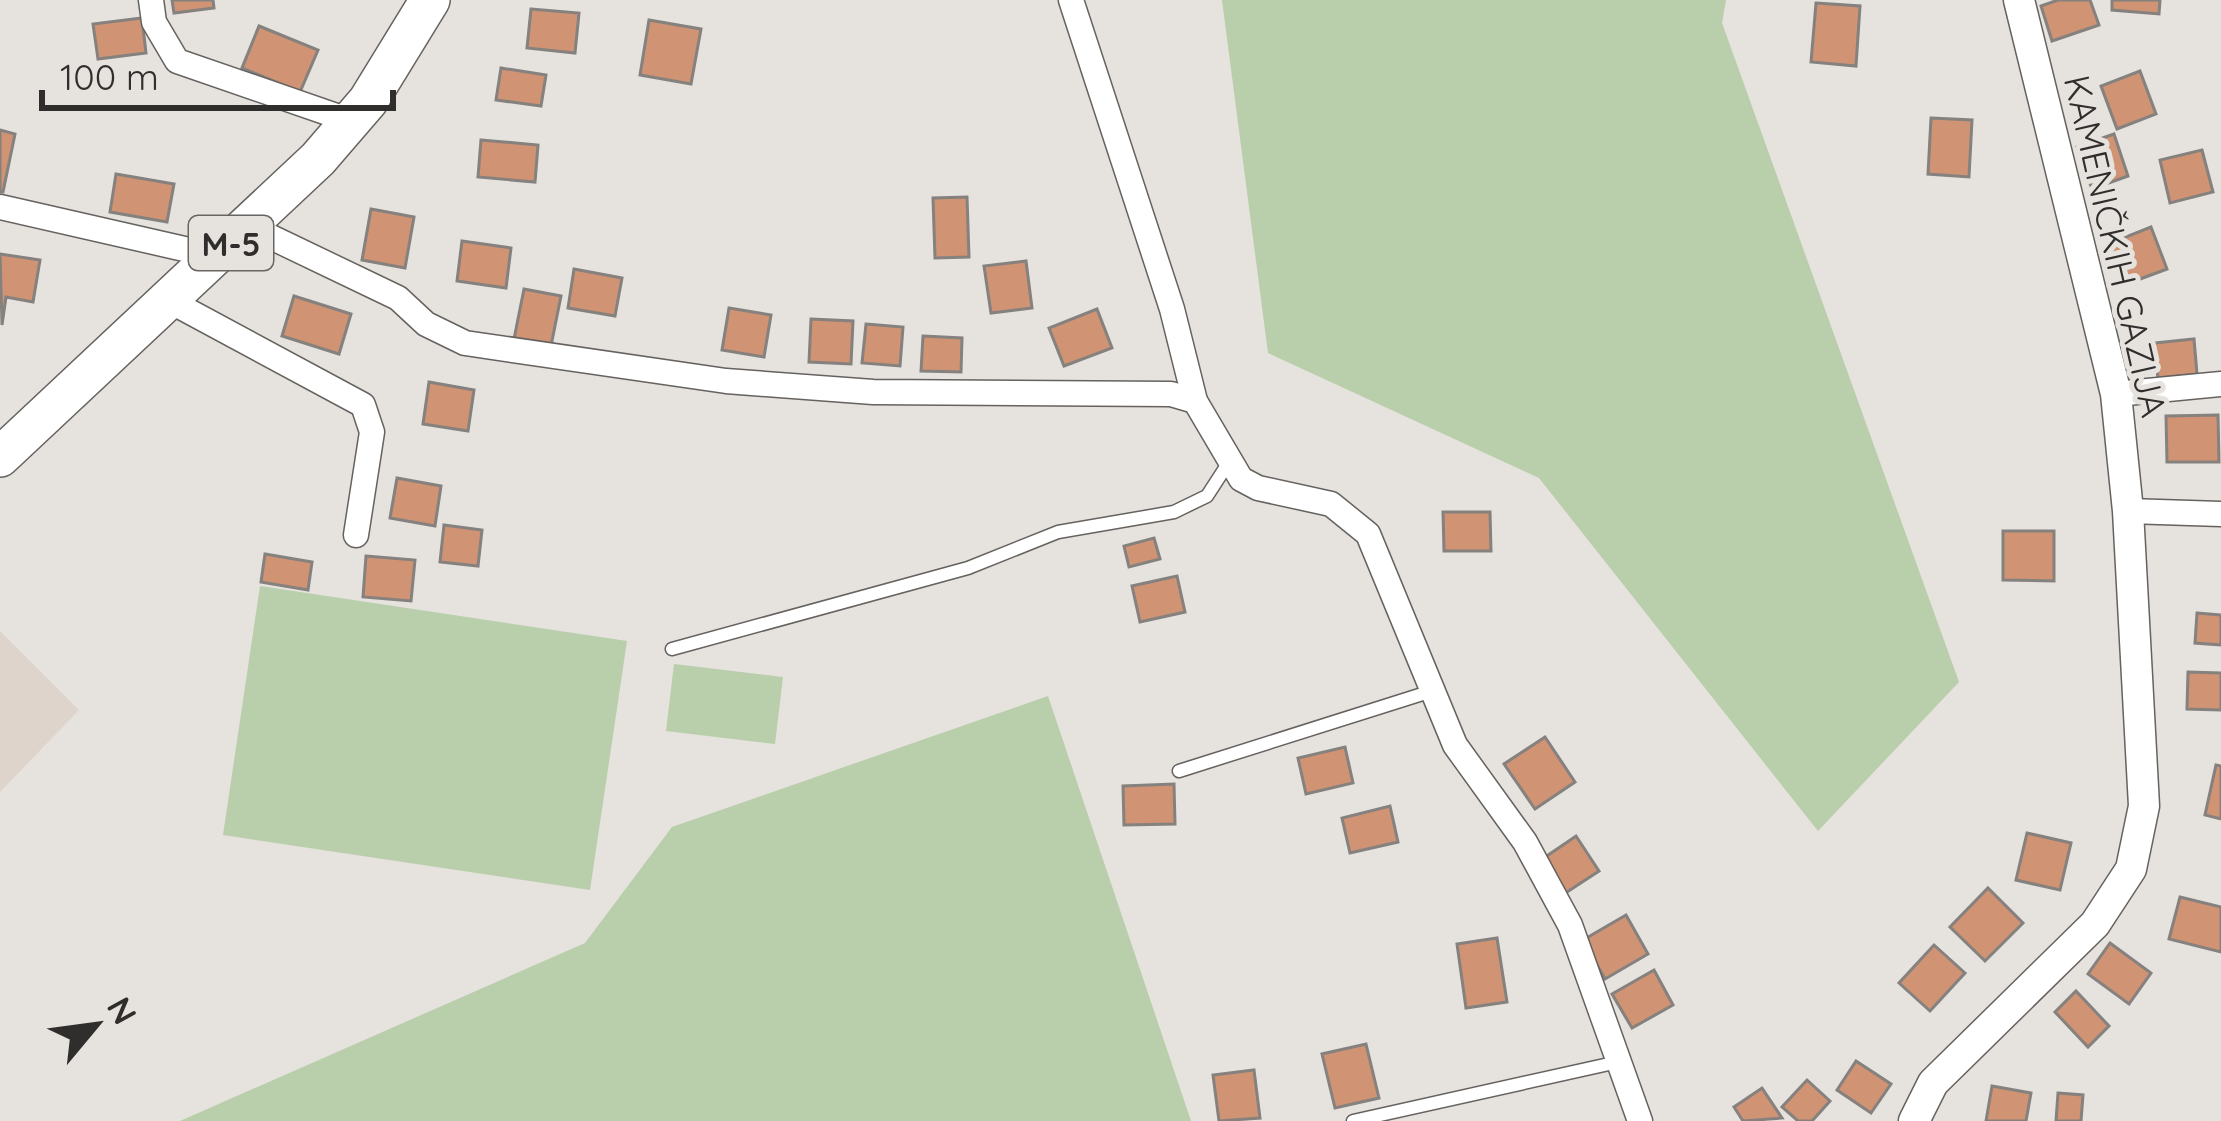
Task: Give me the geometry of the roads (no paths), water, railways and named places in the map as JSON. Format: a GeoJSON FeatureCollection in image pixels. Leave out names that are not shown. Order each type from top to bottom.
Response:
{"type":"FeatureCollection","features":[{"type":"Feature","properties":{"kind":"main road","name":"M-5"},"geometry":{"type":"LineString","coordinates":[[0,457],[250,227],[352,121],[403,50],[430,0]]}},
{"type":"Feature","properties":{"kind":"street"},"geometry":{"type":"LineString","coordinates":[[151,0],[154,22],[177,61],[352,121]]}},
{"type":"Feature","properties":{"kind":"street"},"geometry":{"type":"LineString","coordinates":[[1070,0],[1165,288],[1195,401],[1241,479],[1258,488],[1310,497],[1358,520],[1388,574],[1455,745],[1525,842],[1570,925],[1640,1121]]}},
{"type":"Feature","properties":{"kind":"street","name":"KAMENIČKIH GAZIJA"},"geometry":{"type":"LineString","coordinates":[[1915,1121],[1933,1083],[2095,923],[2132,869],[2144,806],[2128,511],[2116,394],[2019,0]]}},
{"type":"Feature","properties":{"kind":"street"},"geometry":{"type":"LineString","coordinates":[[0,208],[215,256]]}},
{"type":"Feature","properties":{"kind":"street"},"geometry":{"type":"LineString","coordinates":[[250,227],[398,298],[426,324],[465,344],[725,381],[873,392],[1172,394],[1195,401]]}},
{"type":"Feature","properties":{"kind":"street"},"geometry":{"type":"LineString","coordinates":[[168,300],[363,404],[373,432],[356,535]]}},
{"type":"Feature","properties":{"kind":"street"},"geometry":{"type":"LineString","coordinates":[[2116,394],[2221,384]]}},
{"type":"Feature","properties":{"kind":"street"},"geometry":{"type":"LineString","coordinates":[[2128,511],[2221,514]]}},
{"type":"Feature","properties":{"kind":"lane"},"geometry":{"type":"LineString","coordinates":[[672,649],[968,568],[1058,532],[1174,512],[1207,496],[1229,461]]}},
{"type":"Feature","properties":{"kind":"lane"},"geometry":{"type":"LineString","coordinates":[[1179,771],[1433,691]]}},
{"type":"Feature","properties":{"kind":"lane"},"geometry":{"type":"LineString","coordinates":[[1353,1121],[1619,1061]]}}]}
